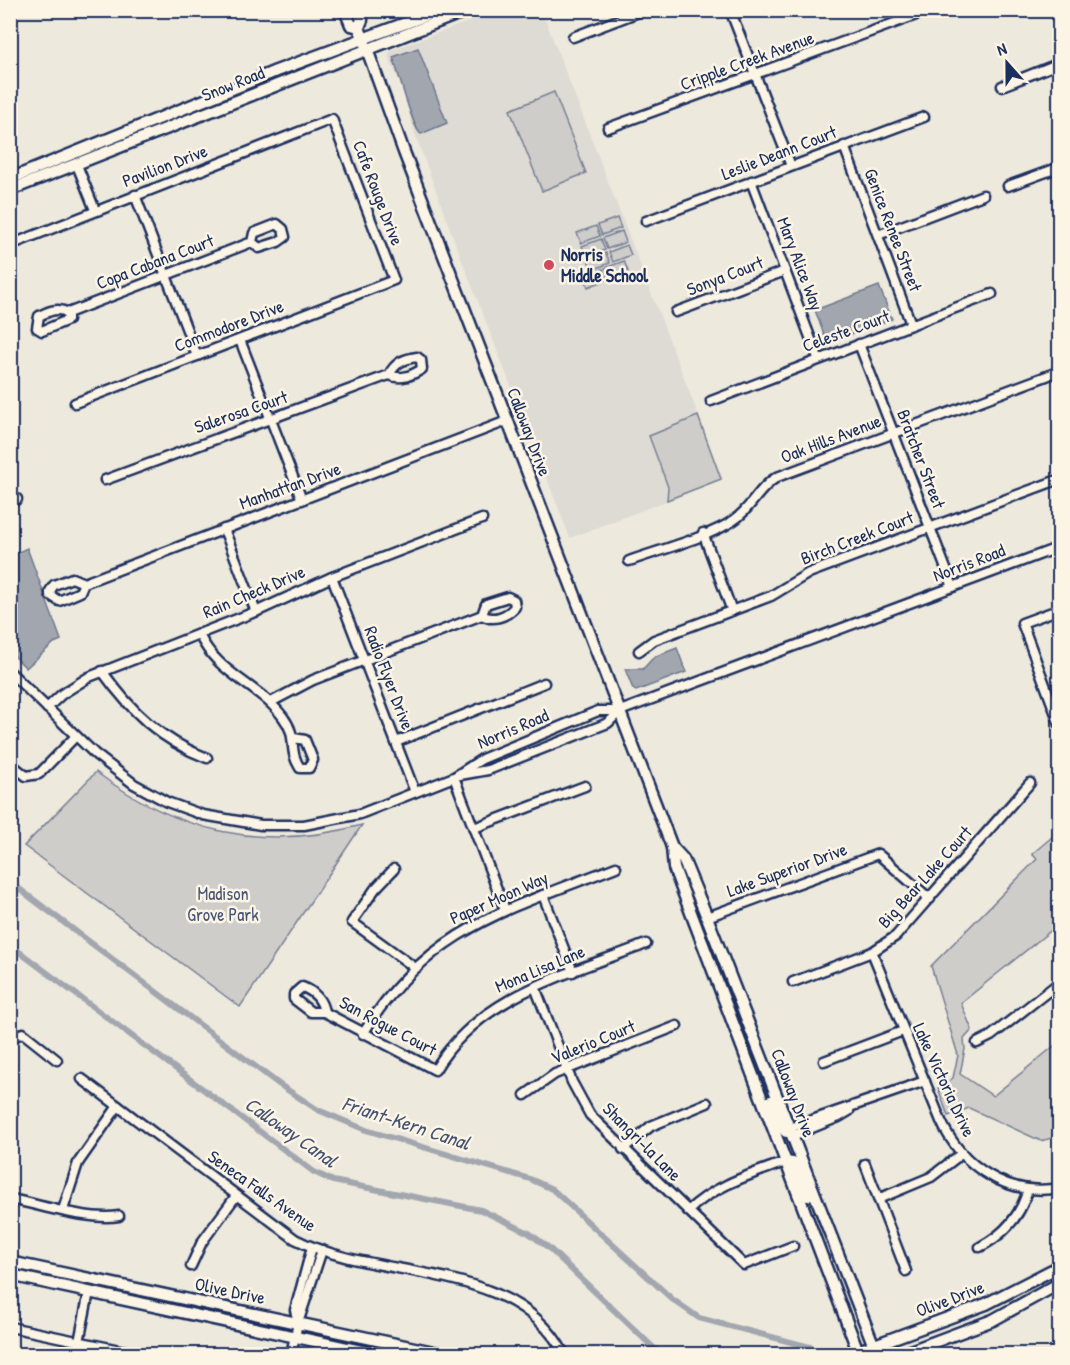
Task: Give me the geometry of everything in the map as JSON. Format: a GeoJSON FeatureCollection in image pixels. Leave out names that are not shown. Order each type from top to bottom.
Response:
{"type":"FeatureCollection","features":[{"type":"Feature","properties":{"kind":"main road","name":"Calloway Drive"},"geometry":{"type":"LineString","coordinates":[[345,10],[351,25],[361,32]]}},
{"type":"Feature","properties":{"kind":"main road","name":"Calloway Drive"},"geometry":{"type":"LineString","coordinates":[[358,10],[362,20],[361,32],[367,50],[507,421],[672,847],[674,868],[855,1353]]}},
{"type":"Feature","properties":{"kind":"main road","name":"Snow Road"},"geometry":{"type":"LineString","coordinates":[[13,183],[276,71],[361,32],[441,10]]}},
{"type":"Feature","properties":{"kind":"main road","name":"Snow Road"},"geometry":{"type":"LineString","coordinates":[[13,183],[77,165],[468,10]]}},
{"type":"Feature","properties":{"kind":"main road"},"geometry":{"type":"LineString","coordinates":[[219,107],[225,99],[271,80],[276,71]]}},
{"type":"Feature","properties":{"kind":"main road"},"geometry":{"type":"LineString","coordinates":[[77,165],[81,155],[121,139],[127,133]]}},
{"type":"Feature","properties":{"kind":"main road","name":"Calloway Drive"},"geometry":{"type":"LineString","coordinates":[[672,847],[683,858],[707,917],[876,1350]]}},
{"type":"Feature","properties":{"kind":"main road"},"geometry":{"type":"LineString","coordinates":[[674,868],[684,876],[698,911],[707,917]]}},
{"type":"Feature","properties":{"kind":"main road"},"geometry":{"type":"LineString","coordinates":[[753,1077],[764,1087],[781,1127],[790,1132]]}},
{"type":"Feature","properties":{"kind":"main road"},"geometry":{"type":"LineString","coordinates":[[785,1162],[793,1163],[809,1198],[819,1205]]}},
{"type":"Feature","properties":{"kind":"main road","name":"Olive Drive"},"geometry":{"type":"LineString","coordinates":[[10,1262],[443,1354]]}},
{"type":"Feature","properties":{"kind":"main road","name":"Olive Drive"},"geometry":{"type":"LineString","coordinates":[[855,1353],[876,1350],[986,1304],[1059,1266]]}},
{"type":"Feature","properties":{"kind":"main road","name":"Olive Drive"},"geometry":{"type":"LineString","coordinates":[[10,1275],[375,1354]]}},
{"type":"Feature","properties":{"kind":"main road","name":"Olive Drive"},"geometry":{"type":"LineString","coordinates":[[902,1354],[993,1320],[1059,1283]]}},
{"type":"Feature","properties":{"kind":"main road"},"geometry":{"type":"LineString","coordinates":[[89,1292],[97,1288],[129,1293],[137,1289]]}},
{"type":"Feature","properties":{"kind":"main road"},"geometry":{"type":"LineString","coordinates":[[405,1354],[412,1354]]}},
{"type":"Feature","properties":{"kind":"street"},"geometry":{"type":"LineString","coordinates":[[573,37],[644,10]]}},
{"type":"Feature","properties":{"kind":"street"},"geometry":{"type":"LineString","coordinates":[[730,10],[791,166]]}},
{"type":"Feature","properties":{"kind":"street","name":"Cripple Creek Avenue"},"geometry":{"type":"LineString","coordinates":[[608,128],[928,11]]}},
{"type":"Feature","properties":{"kind":"street"},"geometry":{"type":"LineString","coordinates":[[1002,86],[1059,63]]}},
{"type":"Feature","properties":{"kind":"street","name":"Leslie Deann Court"},"geometry":{"type":"LineString","coordinates":[[646,221],[924,117]]}},
{"type":"Feature","properties":{"kind":"street","name":"Pavilion Drive"},"geometry":{"type":"LineString","coordinates":[[10,245],[332,119]]}},
{"type":"Feature","properties":{"kind":"street","name":"Cafe Rouge Drive"},"geometry":{"type":"LineString","coordinates":[[332,119],[394,280]]}},
{"type":"Feature","properties":{"kind":"street","name":"Genice Renee Street"},"geometry":{"type":"LineString","coordinates":[[844,146],[911,324]]}},
{"type":"Feature","properties":{"kind":"street"},"geometry":{"type":"LineString","coordinates":[[77,165],[95,210]]}},
{"type":"Feature","properties":{"kind":"street"},"geometry":{"type":"LineString","coordinates":[[1008,186],[1059,167]]}},
{"type":"Feature","properties":{"kind":"street","name":"Mary Alice Way"},"geometry":{"type":"LineString","coordinates":[[751,182],[818,358]]}},
{"type":"Feature","properties":{"kind":"street"},"geometry":{"type":"LineString","coordinates":[[135,195],[197,356]]}},
{"type":"Feature","properties":{"kind":"street"},"geometry":{"type":"LineString","coordinates":[[878,235],[983,195]]}},
{"type":"Feature","properties":{"kind":"street","name":"Copa Cabana Court"},"geometry":{"type":"LineString","coordinates":[[68,313],[252,242]]}},
{"type":"Feature","properties":{"kind":"street","name":"Sonya Court"},"geometry":{"type":"LineString","coordinates":[[676,312],[785,271]]}},
{"type":"Feature","properties":{"kind":"street","name":"Commodore Drive"},"geometry":{"type":"LineString","coordinates":[[75,403],[394,280]]}},
{"type":"Feature","properties":{"kind":"street","name":"Celeste Court"},"geometry":{"type":"LineString","coordinates":[[711,401],[818,358],[992,294]]}},
{"type":"Feature","properties":{"kind":"street"},"geometry":{"type":"LineString","coordinates":[[240,339],[302,500]]}},
{"type":"Feature","properties":{"kind":"street","name":"Bratcher Street"},"geometry":{"type":"LineString","coordinates":[[859,344],[953,587]]}},
{"type":"Feature","properties":{"kind":"street","name":"Oak Hills Avenue"},"geometry":{"type":"LineString","coordinates":[[629,561],[703,534],[740,515],[761,487],[777,477],[1059,371]]}},
{"type":"Feature","properties":{"kind":"street","name":"Salerosa Court"},"geometry":{"type":"LineString","coordinates":[[105,480],[205,441],[271,420],[389,375]]}},
{"type":"Feature","properties":{"kind":"street","name":"Manhattan Drive"},"geometry":{"type":"LineString","coordinates":[[84,583],[507,421]]}},
{"type":"Feature","properties":{"kind":"street","name":"Birch Creek Court"},"geometry":{"type":"LineString","coordinates":[[639,651],[654,640],[771,596],[809,573],[1059,479]]}},
{"type":"Feature","properties":{"kind":"street","name":"Rain Check Drive"},"geometry":{"type":"LineString","coordinates":[[47,708],[75,685],[102,671],[256,612],[332,577],[482,519]]}},
{"type":"Feature","properties":{"kind":"street"},"geometry":{"type":"LineString","coordinates":[[224,529],[256,612]]}},
{"type":"Feature","properties":{"kind":"street"},"geometry":{"type":"LineString","coordinates":[[703,534],[732,611]]}},
{"type":"Feature","properties":{"kind":"street","name":"Norris Road"},"geometry":{"type":"LineString","coordinates":[[10,672],[111,768],[150,794],[185,809],[238,823],[280,826],[322,822],[360,814],[454,777],[482,759],[598,711],[620,711],[1059,547]]}},
{"type":"Feature","properties":{"kind":"street","name":"Radio Flyer Drive"},"geometry":{"type":"LineString","coordinates":[[332,577],[415,792]]}},
{"type":"Feature","properties":{"kind":"street"},"geometry":{"type":"LineString","coordinates":[[1059,609],[1022,623],[1059,724]]}},
{"type":"Feature","properties":{"kind":"street"},"geometry":{"type":"LineString","coordinates":[[271,702],[313,680],[482,615]]}},
{"type":"Feature","properties":{"kind":"street"},"geometry":{"type":"LineString","coordinates":[[199,634],[218,663],[271,702],[294,738]]}},
{"type":"Feature","properties":{"kind":"street"},"geometry":{"type":"LineString","coordinates":[[102,671],[129,706],[151,728],[177,745],[207,758]]}},
{"type":"Feature","properties":{"kind":"street"},"geometry":{"type":"LineString","coordinates":[[396,742],[544,683]]}},
{"type":"Feature","properties":{"kind":"street"},"geometry":{"type":"LineString","coordinates":[[505,910],[454,777],[488,770],[608,723],[620,711]]}},
{"type":"Feature","properties":{"kind":"street"},"geometry":{"type":"LineString","coordinates":[[10,763],[26,776],[39,774],[76,736]]}},
{"type":"Feature","properties":{"kind":"street","name":"Big Bear Lake Court"},"geometry":{"type":"LineString","coordinates":[[793,982],[872,952],[896,936],[1030,783]]}},
{"type":"Feature","properties":{"kind":"street"},"geometry":{"type":"LineString","coordinates":[[474,828],[585,786]]}},
{"type":"Feature","properties":{"kind":"street","name":"Lake Superior Drive"},"geometry":{"type":"LineString","coordinates":[[707,917],[878,854],[930,899]]}},
{"type":"Feature","properties":{"kind":"street","name":"Paper Moon Way"},"geometry":{"type":"LineString","coordinates":[[363,1034],[385,999],[414,968],[448,940],[505,910],[616,867]]}},
{"type":"Feature","properties":{"kind":"street"},"geometry":{"type":"LineString","coordinates":[[394,869],[375,889],[352,922],[414,968]]}},
{"type":"Feature","properties":{"kind":"street"},"geometry":{"type":"LineString","coordinates":[[543,896],[573,972]]}},
{"type":"Feature","properties":{"kind":"street","name":"Mona Lisa Lane"},"geometry":{"type":"LineString","coordinates":[[435,1070],[458,1039],[484,1014],[509,998],[646,944]]}},
{"type":"Feature","properties":{"kind":"street","name":"Lake Victoria Drive"},"geometry":{"type":"LineString","coordinates":[[872,952],[946,1133],[961,1154],[992,1178],[1028,1189],[1059,1188]]}},
{"type":"Feature","properties":{"kind":"street"},"geometry":{"type":"LineString","coordinates":[[977,1043],[991,1036],[1059,982]]}},
{"type":"Feature","properties":{"kind":"street","name":"Shangri-la Lane"},"geometry":{"type":"LineString","coordinates":[[535,987],[567,1069],[590,1115],[623,1149],[744,1265],[793,1246]]}},
{"type":"Feature","properties":{"kind":"street","name":"San Rogue Court"},"geometry":{"type":"LineString","coordinates":[[324,1012],[435,1070]]}},
{"type":"Feature","properties":{"kind":"street","name":"Valerio Court"},"geometry":{"type":"LineString","coordinates":[[525,1095],[543,1081],[567,1069],[678,1026]]}},
{"type":"Feature","properties":{"kind":"street"},"geometry":{"type":"LineString","coordinates":[[824,1061],[903,1031]]}},
{"type":"Feature","properties":{"kind":"street"},"geometry":{"type":"LineString","coordinates":[[10,1038],[23,1033],[57,1060]]}},
{"type":"Feature","properties":{"kind":"street","name":"Seneca Falls Avenue"},"geometry":{"type":"LineString","coordinates":[[82,1080],[285,1232],[322,1250],[490,1290],[524,1308],[558,1341],[564,1353]]}},
{"type":"Feature","properties":{"kind":"street"},"geometry":{"type":"LineString","coordinates":[[790,1132],[839,1118],[851,1109],[926,1082]]}},
{"type":"Feature","properties":{"kind":"street"},"geometry":{"type":"LineString","coordinates":[[623,1149],[651,1126],[707,1103]]}},
{"type":"Feature","properties":{"kind":"street"},"geometry":{"type":"LineString","coordinates":[[63,1210],[78,1163],[118,1106]]}},
{"type":"Feature","properties":{"kind":"street"},"geometry":{"type":"LineString","coordinates":[[878,1199],[932,1178],[961,1154]]}},
{"type":"Feature","properties":{"kind":"street"},"geometry":{"type":"LineString","coordinates":[[688,1211],[721,1186],[785,1162]]}},
{"type":"Feature","properties":{"kind":"street"},"geometry":{"type":"LineString","coordinates":[[865,1164],[906,1271]]}},
{"type":"Feature","properties":{"kind":"street"},"geometry":{"type":"LineString","coordinates":[[980,1247],[1009,1226],[1021,1209],[1028,1189]]}},
{"type":"Feature","properties":{"kind":"street"},"geometry":{"type":"LineString","coordinates":[[191,1266],[202,1242],[236,1196]]}},
{"type":"Feature","properties":{"kind":"street"},"geometry":{"type":"LineString","coordinates":[[10,1199],[110,1218],[119,1216]]}},
{"type":"Feature","properties":{"kind":"street"},"geometry":{"type":"LineString","coordinates":[[298,1323],[295,1310],[312,1247]]}},
{"type":"Feature","properties":{"kind":"street"},"geometry":{"type":"LineString","coordinates":[[291,1354],[298,1323],[322,1250]]}},
{"type":"Feature","properties":{"kind":"street"},"geometry":{"type":"LineString","coordinates":[[79,1342],[89,1292]]}},
{"type":"Feature","properties":{"kind":"street"},"geometry":{"type":"LineString","coordinates":[[10,1327],[139,1354]]}},
{"type":"Feature","properties":{"kind":"shaded area"},"geometry":{"type":"Polygon","coordinates":[[[498,11],[542,11],[723,479],[570,538],[456,245],[415,134],[404,92],[388,56],[391,50],[498,11]]]}},
{"type":"Feature","properties":{"kind":"shaded area"},"geometry":{"type":"Polygon","coordinates":[[[418,48],[447,123],[421,134],[410,112],[393,57],[418,48]]]}},
{"type":"Feature","properties":{"kind":"shaded area"},"geometry":{"type":"Polygon","coordinates":[[[879,286],[892,319],[827,343],[815,310],[879,286]]]}},
{"type":"Feature","properties":{"kind":"shaded area"},"geometry":{"type":"Polygon","coordinates":[[[27,548],[61,640],[54,643],[26,668],[11,653],[10,556],[27,548]]]}},
{"type":"Feature","properties":{"kind":"shaded area"},"geometry":{"type":"Polygon","coordinates":[[[677,648],[686,672],[636,691],[633,689],[625,669],[643,669],[654,657],[677,648]]]}},
{"type":"Feature","properties":{"kind":"green space"},"geometry":{"type":"Polygon","coordinates":[[[554,92],[586,173],[542,191],[510,110],[554,92]]]}},
{"type":"Feature","properties":{"kind":"green space"},"geometry":{"type":"Polygon","coordinates":[[[617,218],[621,228],[602,235],[598,225],[617,218]]]}},
{"type":"Feature","properties":{"kind":"green space"},"geometry":{"type":"Polygon","coordinates":[[[596,226],[600,236],[581,243],[577,233],[596,226]]]}},
{"type":"Feature","properties":{"kind":"green space"},"geometry":{"type":"Polygon","coordinates":[[[622,231],[626,242],[607,249],[603,238],[622,231]]]}},
{"type":"Feature","properties":{"kind":"green space"},"geometry":{"type":"Polygon","coordinates":[[[601,239],[605,250],[586,257],[582,246],[601,239]]]}},
{"type":"Feature","properties":{"kind":"green space"},"geometry":{"type":"Polygon","coordinates":[[[627,245],[631,255],[613,262],[609,252],[627,245]]]}},
{"type":"Feature","properties":{"kind":"green space"},"geometry":{"type":"Polygon","coordinates":[[[606,253],[610,263],[592,270],[588,260],[606,253]]]}},
{"type":"Feature","properties":{"kind":"green space"},"geometry":{"type":"Polygon","coordinates":[[[624,261],[628,271],[609,279],[605,268],[624,261]]]}},
{"type":"Feature","properties":{"kind":"green space"},"geometry":{"type":"Polygon","coordinates":[[[603,269],[606,280],[588,287],[584,276],[603,269]]]}},
{"type":"Feature","properties":{"kind":"green space"},"geometry":{"type":"Polygon","coordinates":[[[698,416],[721,479],[667,500],[668,487],[649,436],[698,416]]]}},
{"type":"Feature","properties":{"kind":"green space","name":"Madison Grove Park"},"geometry":{"type":"Polygon","coordinates":[[[96,772],[158,810],[190,823],[223,831],[256,836],[290,837],[326,833],[362,825],[240,1007],[24,846],[96,772]]]}},
{"type":"Feature","properties":{"kind":"green space"},"geometry":{"type":"Polygon","coordinates":[[[1059,831],[1059,924],[961,1003],[972,1030],[964,1039],[965,1049],[960,1074],[993,1096],[1059,1042],[1059,1136],[1041,1141],[969,1108],[948,1116],[938,1088],[953,1078],[958,1055],[931,966],[1037,859],[1032,854],[1059,831]]]}},
{"type":"Feature","properties":{"kind":"green space"},"geometry":{"type":"Polygon","coordinates":[[[147,1297],[214,1310],[199,1310],[147,1297]]]}},
{"type":"Feature","properties":{"kind":"waterway","name":"Friant-Kern Canal"},"geometry":{"type":"LineString","coordinates":[[10,882],[280,1085],[318,1110],[366,1130],[530,1179],[552,1189],[672,1299],[699,1318],[810,1347]]}},
{"type":"Feature","properties":{"kind":"waterway","name":"Calloway Canal"},"geometry":{"type":"LineString","coordinates":[[10,945],[314,1172],[333,1181],[481,1210],[529,1233],[549,1248],[660,1354]]}},
{"type":"Feature","properties":{"kind":"place","name":"Norris Middle School"},"geometry":{"type":"Point","coordinates":[549,265]}}]}
